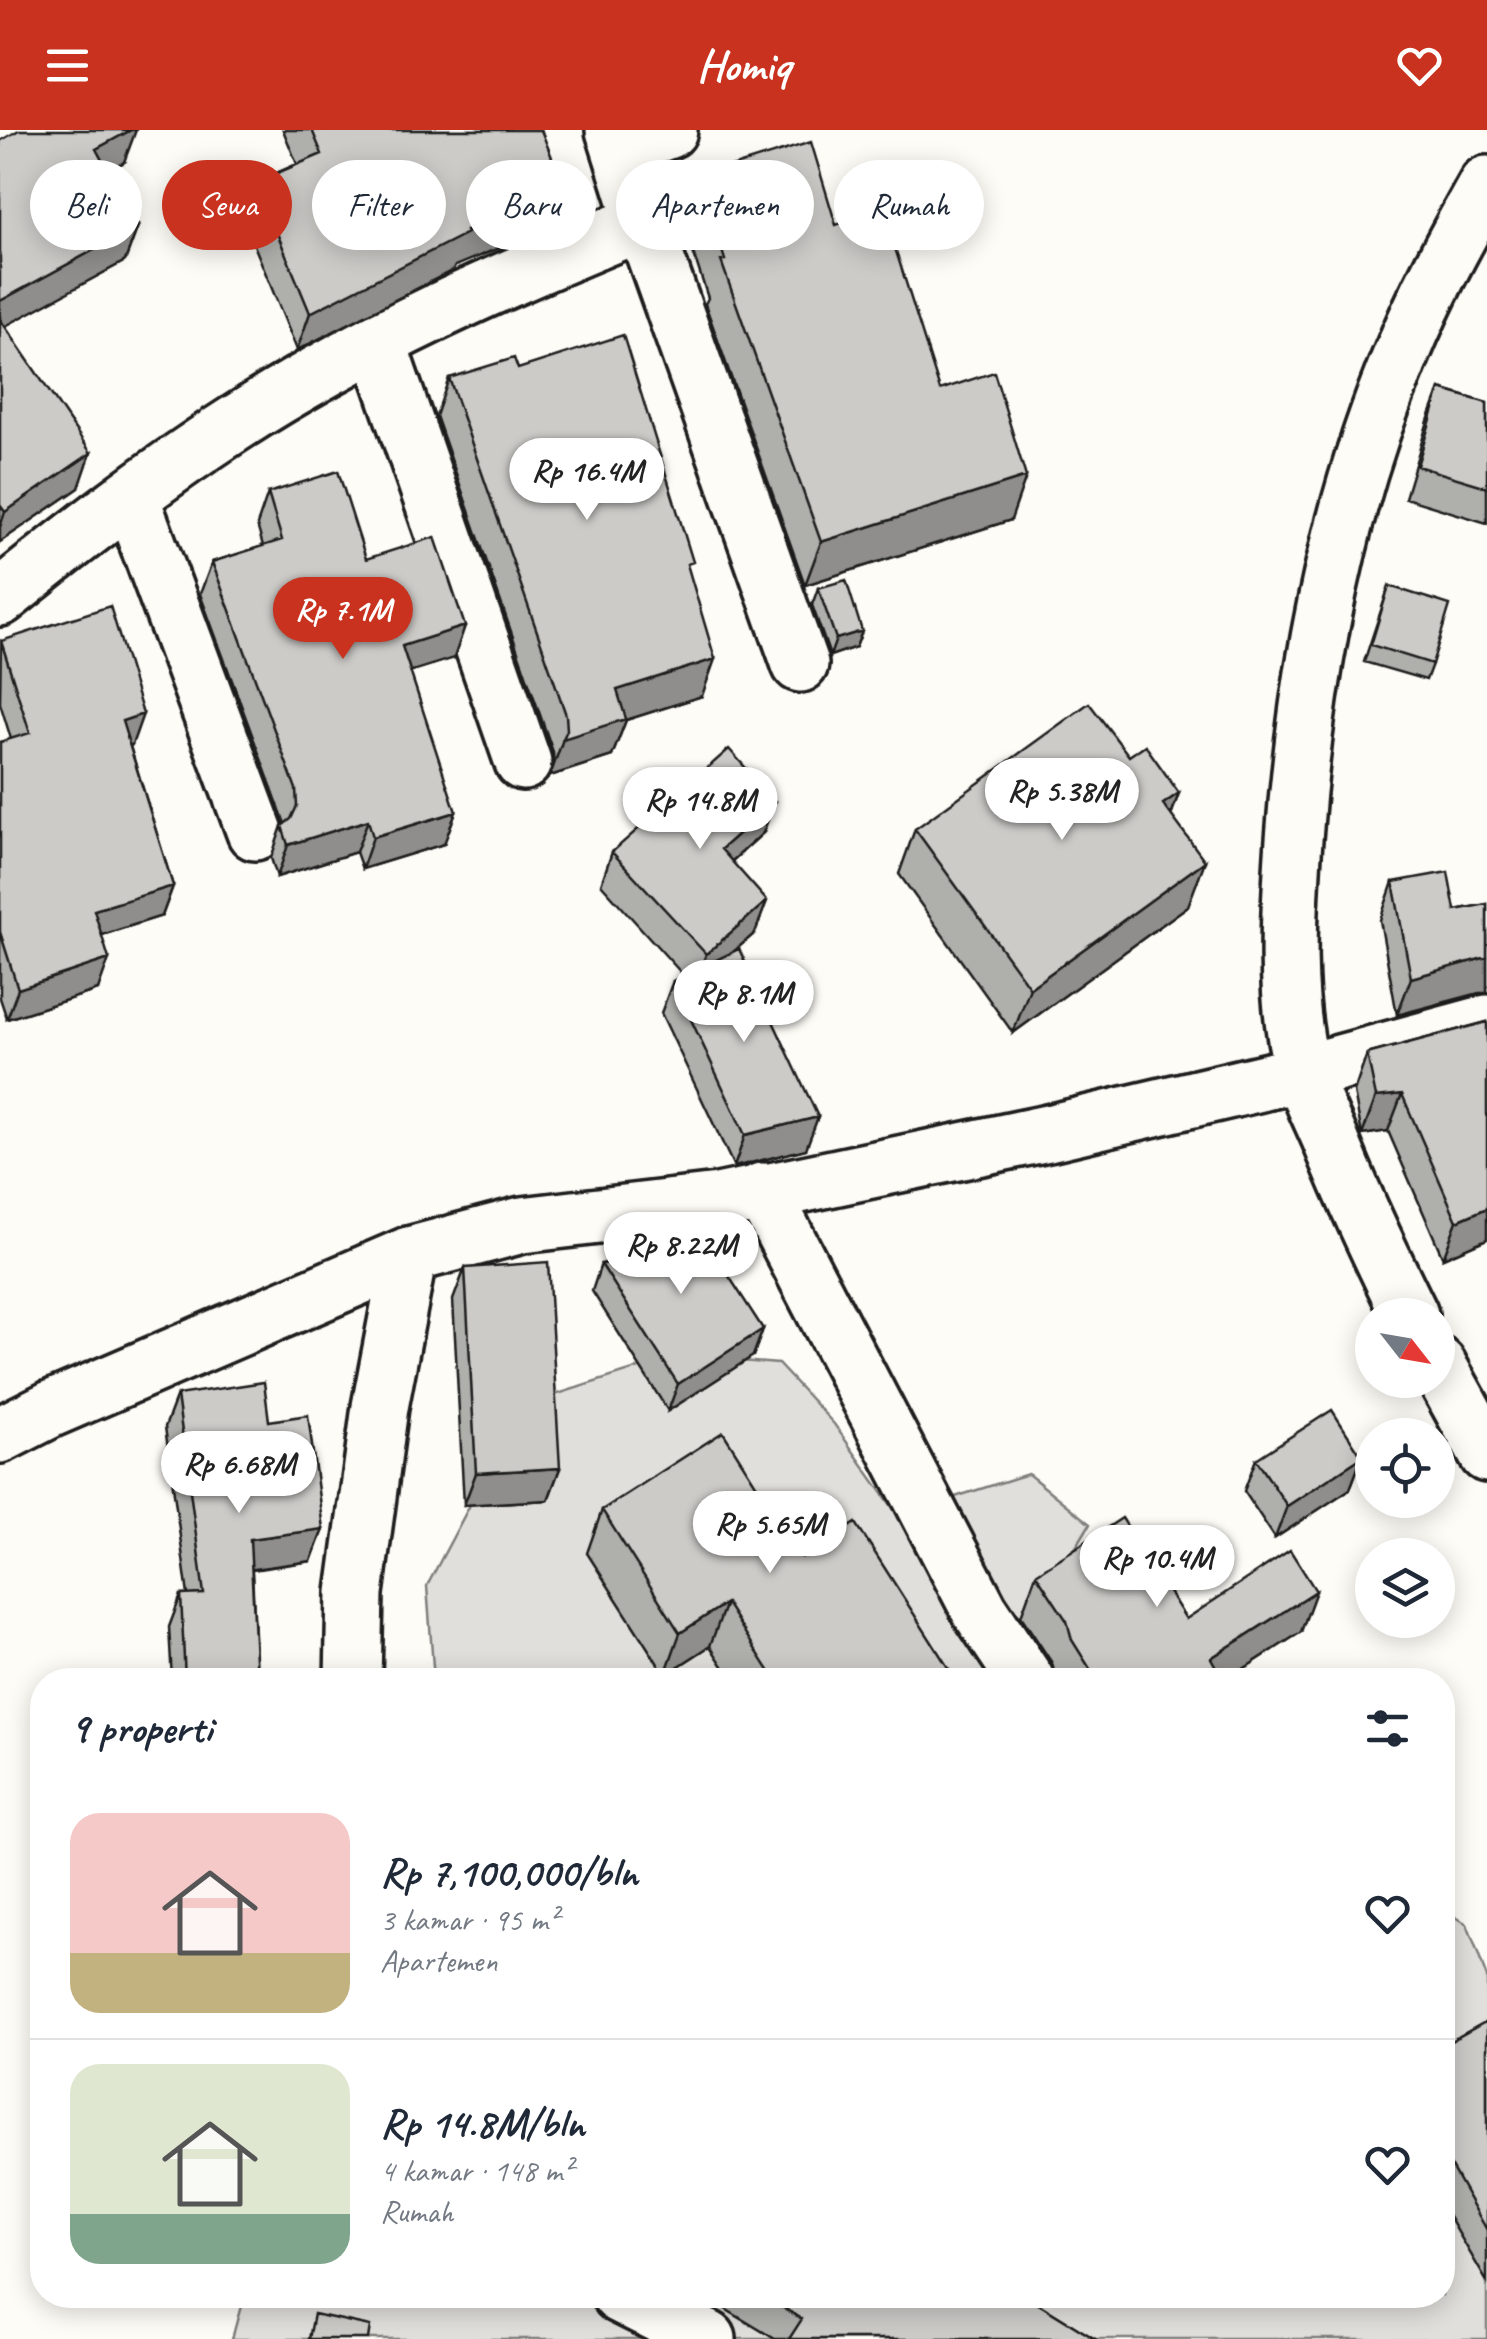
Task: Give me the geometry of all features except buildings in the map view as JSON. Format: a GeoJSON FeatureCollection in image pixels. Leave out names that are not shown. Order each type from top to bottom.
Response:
{"type":"FeatureCollection","features":[{"type":"Feature","properties":{"kind":"street"},"geometry":{"type":"LineString","coordinates":[[1402,1298],[1360,1213],[1304,1073],[1291,990],[1290,904],[1300,756],[1331,570],[1370,436],[1402,352],[1445,260],[1487,184]]}},
{"type":"Feature","properties":{"kind":"street"},"geometry":{"type":"LineString","coordinates":[[0,598],[232,425],[377,341],[497,282],[616,233]]}},
{"type":"Feature","properties":{"kind":"street"},"geometry":{"type":"LineString","coordinates":[[653,250],[800,664]]}},
{"type":"Feature","properties":{"kind":"street"},"geometry":{"type":"LineString","coordinates":[[377,341],[523,762]]}},
{"type":"Feature","properties":{"kind":"street"},"geometry":{"type":"LineString","coordinates":[[131,498],[256,832]]}},
{"type":"Feature","properties":{"kind":"street"},"geometry":{"type":"LineString","coordinates":[[0,1436],[50,1409],[409,1255],[522,1225],[718,1202],[1048,1133],[1304,1073],[1487,1023]]}},
{"type":"Feature","properties":{"kind":"street"},"geometry":{"type":"LineString","coordinates":[[762,1191],[980,1612],[1018,1668]]}},
{"type":"Feature","properties":{"kind":"street"},"geometry":{"type":"LineString","coordinates":[[353,1668],[355,1593],[380,1407],[409,1255]]}},
{"type":"Feature","properties":{"kind":"street"},"geometry":{"type":"LineString","coordinates":[[1455,1396],[1487,1454]]}},
{"type":"Feature","properties":{"kind":"street"},"geometry":{"type":"LineString","coordinates":[[646,2308],[708,2339]]}},
{"type":"Feature","properties":{"kind":"shaded area"},"geometry":{"type":"Polygon","coordinates":[[[677,1356],[778,1364],[834,1424],[898,1515],[1028,1474],[1090,1524],[1008,1660],[1018,1668],[433,1668],[427,1586],[523,1405],[677,1356]]]}},
{"type":"Feature","properties":{"kind":"shaded area"},"geometry":{"type":"Polygon","coordinates":[[[1455,1916],[1467,1924],[1487,1978],[1487,2339],[232,2339],[240,2308],[1455,2308],[1455,1916]]]}}]}
